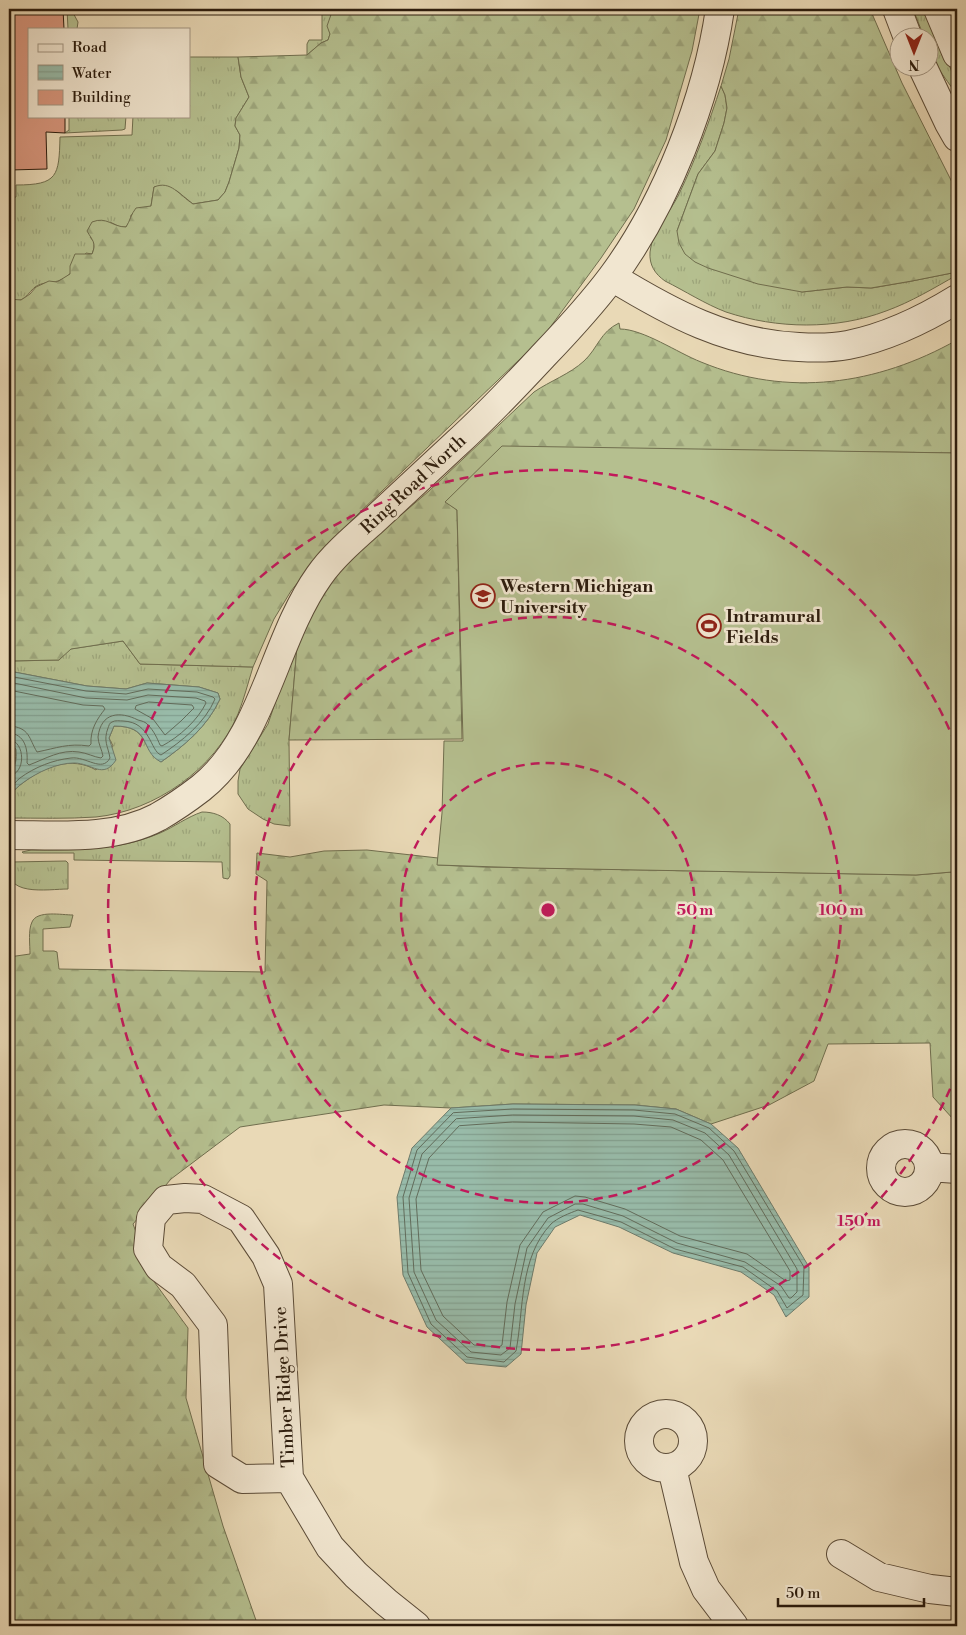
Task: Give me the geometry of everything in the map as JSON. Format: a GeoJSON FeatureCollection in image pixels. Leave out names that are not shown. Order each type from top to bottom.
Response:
{"type":"FeatureCollection","features":[{"type":"Feature","properties":{"kind":"street","name":"Ring Road North"},"geometry":{"type":"LineString","coordinates":[[9,835],[70,836],[103,833],[131,827],[157,817],[202,788],[217,773],[234,752],[245,734],[293,620],[321,572],[358,534],[492,411],[566,332],[612,277],[653,211],[680,154],[700,93],[717,29],[720,9]]}},
{"type":"Feature","properties":{"kind":"street"},"geometry":{"type":"LineString","coordinates":[[897,9],[904,28]]}},
{"type":"Feature","properties":{"kind":"street"},"geometry":{"type":"LineString","coordinates":[[938,9],[957,54]]}},
{"type":"Feature","properties":{"kind":"street"},"geometry":{"type":"LineString","coordinates":[[928,78],[957,137]]}},
{"type":"Feature","properties":{"kind":"street"},"geometry":{"type":"LineString","coordinates":[[612,277],[650,300],[700,325],[753,341],[784,346],[818,348],[848,345],[893,332],[917,322],[957,299]]}},
{"type":"Feature","properties":{"kind":"street"},"geometry":{"type":"LineString","coordinates":[[929,1167],[957,1169]]}},
{"type":"Feature","properties":{"kind":"street","name":"Timber Ridge Drive"},"geometry":{"type":"LineString","coordinates":[[289,1478],[242,1479],[218,1464],[213,1325],[183,1285],[159,1267],[148,1249],[151,1218],[166,1200],[203,1199],[241,1219],[266,1256],[278,1284],[281,1312],[289,1478],[330,1547],[356,1575],[416,1626]]}},
{"type":"Feature","properties":{"kind":"street"},"geometry":{"type":"LineString","coordinates":[[672,1468],[694,1562],[706,1589],[734,1626]]}},
{"type":"Feature","properties":{"kind":"street"},"geometry":{"type":"LineString","coordinates":[[841,1554],[879,1577],[930,1589],[957,1592]]}},
{"type":"Feature","properties":{"kind":"green space"},"geometry":{"type":"Polygon","coordinates":[[[67,9],[71,9],[78,22],[77,28],[68,28],[67,9]]]}},
{"type":"Feature","properties":{"kind":"green space"},"geometry":{"type":"Polygon","coordinates":[[[322,9],[333,9],[328,26],[330,34],[328,40],[321,43],[307,55],[309,40],[322,40],[322,9]]]}},
{"type":"Feature","properties":{"kind":"green space"},"geometry":{"type":"Polygon","coordinates":[[[333,9],[700,9],[692,51],[666,140],[634,209],[601,258],[543,337],[358,514],[323,551],[291,591],[274,619],[253,667],[140,664],[123,641],[71,649],[59,660],[9,661],[9,299],[21,300],[36,287],[49,281],[57,282],[70,274],[70,266],[75,254],[92,254],[94,244],[87,231],[92,222],[102,220],[126,227],[136,208],[151,206],[154,187],[165,185],[170,187],[193,204],[218,200],[225,192],[239,148],[240,135],[235,126],[236,118],[249,97],[241,77],[238,57],[307,55],[321,43],[328,40],[330,34],[327,26],[333,9]]]}},
{"type":"Feature","properties":{"kind":"green space"},"geometry":{"type":"Polygon","coordinates":[[[739,9],[870,9],[888,51],[888,78],[900,78],[957,192],[957,272],[871,288],[847,287],[802,292],[758,284],[708,268],[695,262],[685,254],[679,243],[677,231],[698,174],[715,151],[724,123],[727,108],[721,86],[729,59],[739,9]]]}},
{"type":"Feature","properties":{"kind":"green space"},"geometry":{"type":"Polygon","coordinates":[[[913,9],[924,9],[932,28],[920,28],[913,9]]]}},
{"type":"Feature","properties":{"kind":"green space"},"geometry":{"type":"Polygon","coordinates":[[[938,40],[957,83],[957,95],[938,67],[938,40]]]}},
{"type":"Feature","properties":{"kind":"green space"},"geometry":{"type":"Polygon","coordinates":[[[190,57],[238,57],[241,77],[249,97],[236,118],[235,126],[240,135],[239,148],[225,192],[218,200],[193,204],[177,191],[154,187],[151,206],[131,215],[126,227],[120,227],[110,222],[90,237],[94,242],[92,254],[86,253],[74,270],[67,276],[58,281],[38,285],[21,300],[9,299],[9,198],[16,197],[16,185],[40,183],[53,176],[59,161],[60,137],[132,135],[133,118],[190,118],[190,57]]]}},
{"type":"Feature","properties":{"kind":"green space"},"geometry":{"type":"Polygon","coordinates":[[[721,86],[727,108],[724,123],[715,151],[698,174],[677,231],[802,292],[847,287],[872,288],[957,272],[957,275],[913,299],[886,311],[847,322],[806,325],[765,322],[726,312],[661,278],[652,265],[650,257],[651,244],[685,181],[721,86]]]}},
{"type":"Feature","properties":{"kind":"green space"},"geometry":{"type":"Polygon","coordinates":[[[69,118],[126,118],[125,129],[122,130],[65,133],[69,130],[69,118]]]}},
{"type":"Feature","properties":{"kind":"green space"},"geometry":{"type":"Polygon","coordinates":[[[619,323],[620,329],[639,333],[701,362],[734,373],[766,380],[799,383],[832,381],[864,376],[927,355],[957,340],[957,453],[502,447],[446,502],[457,510],[462,739],[289,740],[298,635],[339,568],[429,491],[534,392],[573,370],[584,361],[607,331],[619,323]]]}},
{"type":"Feature","properties":{"kind":"green space","name":"Intramural Fields"},"geometry":{"type":"Polygon","coordinates":[[[502,446],[957,453],[957,869],[952,872],[916,875],[437,865],[442,813],[444,741],[463,741],[457,510],[445,502],[502,446]]]}},
{"type":"Feature","properties":{"kind":"green space"},"geometry":{"type":"Polygon","coordinates":[[[298,635],[289,740],[290,826],[274,824],[248,809],[238,794],[238,781],[240,769],[268,724],[298,635]]]}},
{"type":"Feature","properties":{"kind":"green space"},"geometry":{"type":"Polygon","coordinates":[[[123,641],[140,664],[253,667],[238,714],[228,734],[199,769],[161,796],[140,806],[96,817],[9,818],[9,795],[41,771],[68,763],[87,766],[96,770],[113,746],[109,738],[114,726],[125,727],[139,733],[149,750],[161,762],[195,735],[215,709],[220,699],[218,693],[199,687],[147,683],[126,689],[87,686],[9,671],[9,661],[59,660],[70,649],[123,641]]]}},
{"type":"Feature","properties":{"kind":"green space"},"geometry":{"type":"Polygon","coordinates":[[[9,743],[16,749],[15,762],[9,773],[9,743]]]}},
{"type":"Feature","properties":{"kind":"green space"},"geometry":{"type":"Polygon","coordinates":[[[202,812],[218,815],[230,824],[230,876],[228,879],[223,878],[222,862],[74,860],[74,853],[22,852],[31,850],[97,848],[128,843],[160,833],[202,812]]]}},
{"type":"Feature","properties":{"kind":"green space"},"geometry":{"type":"Polygon","coordinates":[[[367,850],[438,858],[438,865],[483,867],[916,875],[952,872],[957,869],[957,1121],[933,1097],[930,1043],[828,1044],[814,1081],[769,1105],[711,1124],[676,1109],[635,1105],[513,1104],[451,1108],[384,1105],[240,1127],[171,1179],[133,1224],[155,1283],[188,1328],[186,1398],[223,1526],[258,1626],[9,1626],[9,957],[30,954],[30,929],[35,918],[50,914],[73,915],[70,927],[43,929],[43,951],[57,952],[59,969],[265,972],[267,881],[256,874],[257,853],[290,857],[324,851],[367,850]]]}},
{"type":"Feature","properties":{"kind":"green space"},"geometry":{"type":"Polygon","coordinates":[[[66,861],[68,863],[68,889],[28,889],[12,881],[9,873],[11,862],[66,861]]]}},
{"type":"Feature","properties":{"kind":"water"},"geometry":{"type":"Polygon","coordinates":[[[9,671],[87,686],[126,689],[147,683],[199,687],[218,693],[220,699],[209,718],[195,735],[161,762],[154,757],[140,734],[135,730],[114,726],[109,738],[116,760],[111,766],[102,770],[74,763],[54,766],[29,778],[9,795],[9,773],[16,762],[16,749],[9,743],[9,671]]]}},
{"type":"Feature","properties":{"kind":"water"},"geometry":{"type":"Polygon","coordinates":[[[513,1104],[635,1105],[676,1109],[711,1124],[738,1148],[809,1267],[809,1297],[786,1317],[774,1295],[741,1272],[673,1253],[619,1227],[580,1215],[555,1227],[537,1253],[526,1305],[521,1354],[506,1367],[466,1363],[427,1327],[403,1275],[397,1197],[412,1148],[451,1108],[513,1104]]]}},
{"type":"Feature","properties":{"kind":"building"},"geometry":{"type":"Polygon","coordinates":[[[9,9],[63,9],[64,28],[28,28],[28,118],[65,118],[65,133],[46,132],[47,169],[10,170],[11,189],[9,189],[9,9]]]}},
{"type":"Feature","properties":{"kind":"place","name":"Western Michigan University"},"geometry":{"type":"Point","coordinates":[483,596]}},
{"type":"Feature","properties":{"kind":"place","name":"Intramural Fields"},"geometry":{"type":"Point","coordinates":[709,626]}}]}
